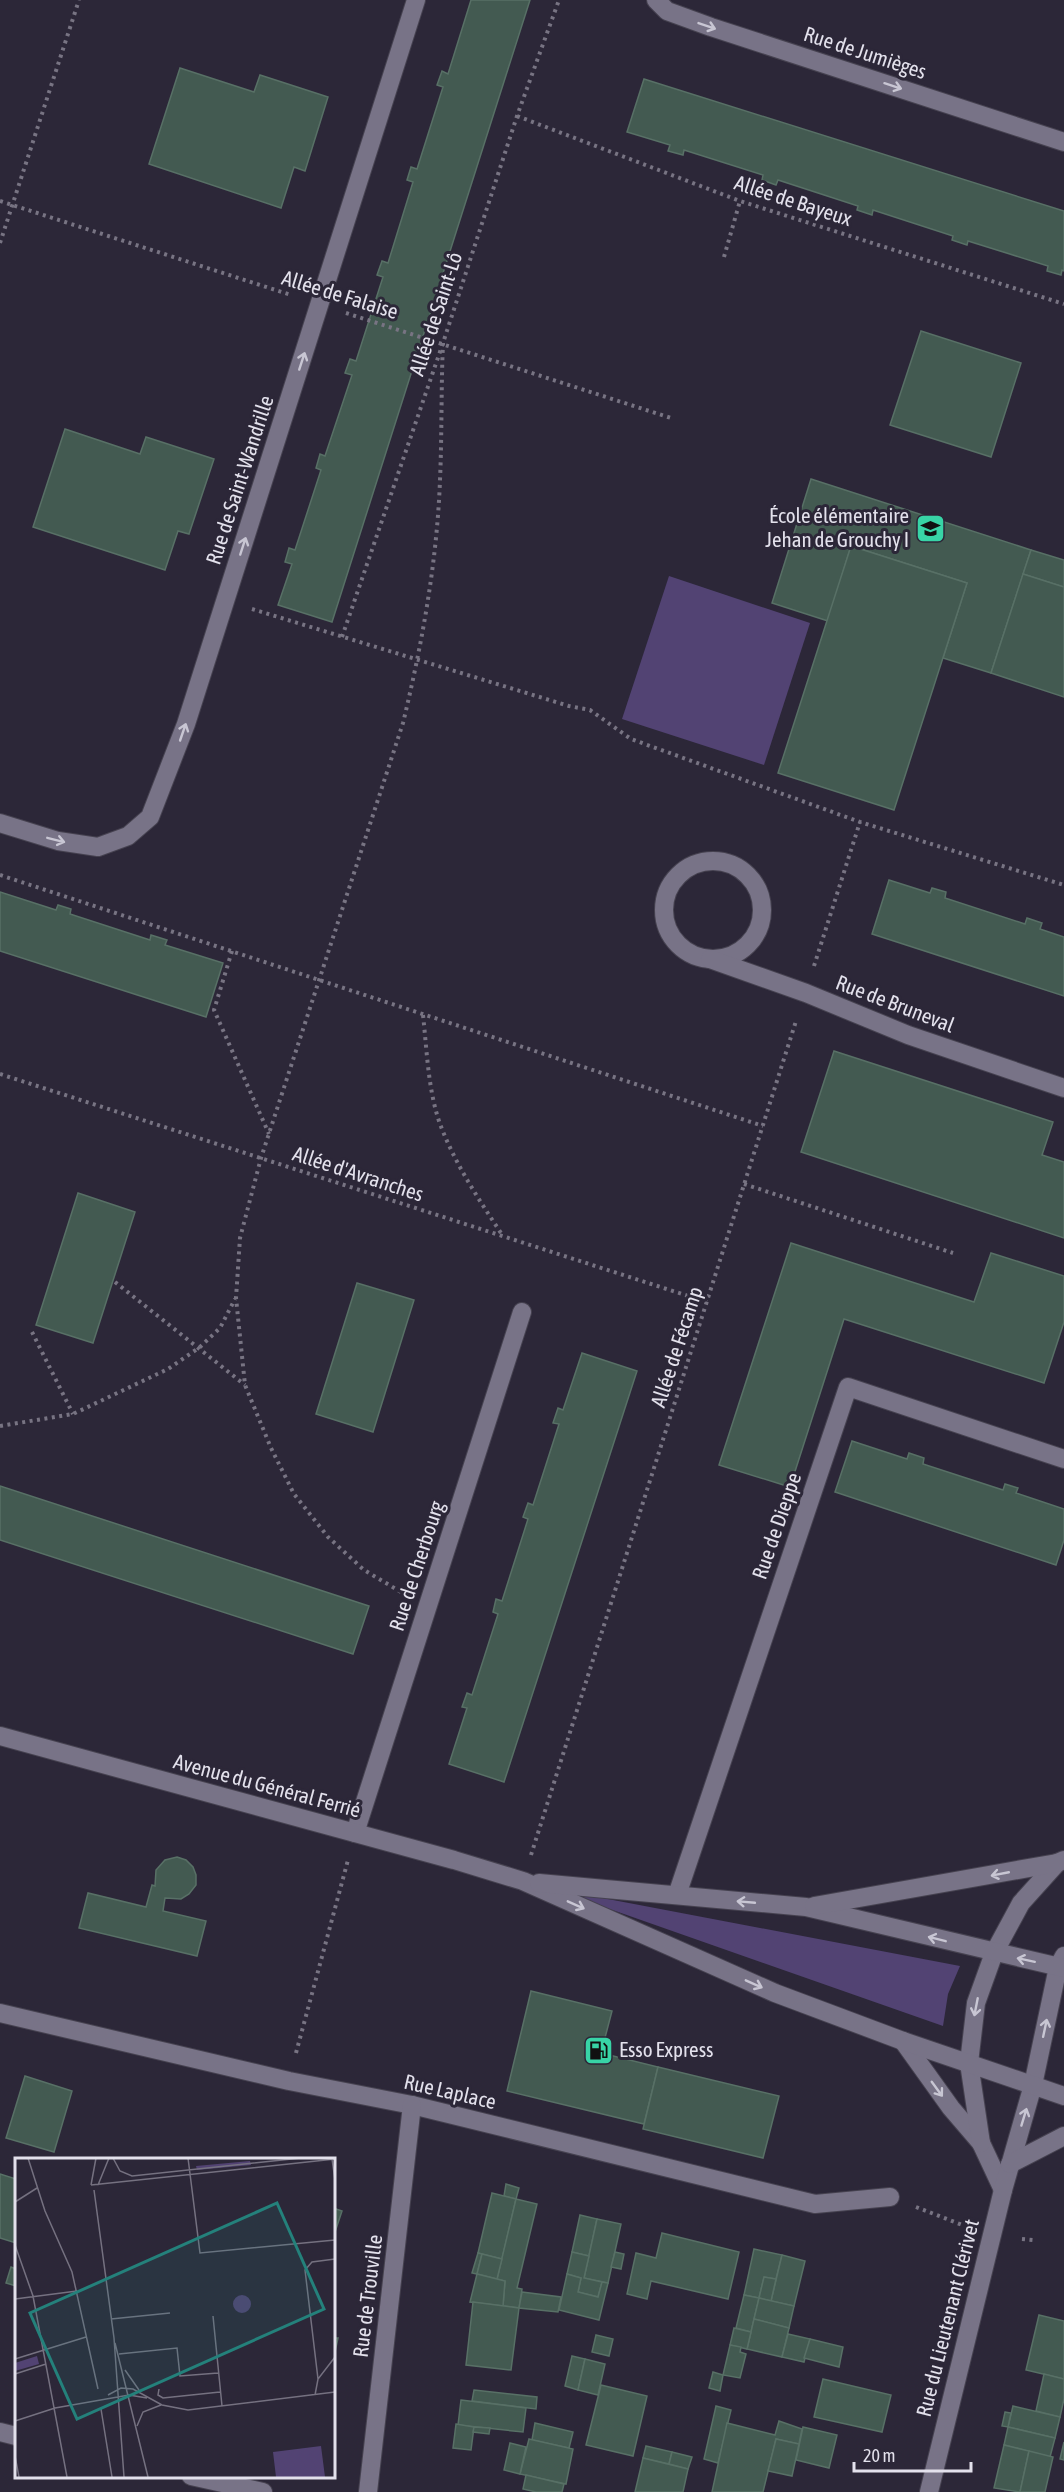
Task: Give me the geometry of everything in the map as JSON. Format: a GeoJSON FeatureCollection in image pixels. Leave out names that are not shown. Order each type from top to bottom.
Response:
{"type":"FeatureCollection","features":[{"type":"Feature","properties":{"kind":"street","name":"Rue de Saint-Wandrille"},"geometry":{"type":"LineString","coordinates":[[0,823],[58,841],[98,847],[128,836],[150,817],[186,724],[416,0]]}},
{"type":"Feature","properties":{"kind":"street","name":"Rue de Jumièges"},"geometry":{"type":"LineString","coordinates":[[656,0],[667,11],[711,27],[1064,142]]}},
{"type":"Feature","properties":{"kind":"street"},"geometry":{"type":"LineString","coordinates":[[710,861],[725,862],[740,869],[752,880],[759,894],[762,910],[759,926],[752,940],[740,951],[726,958],[710,959],[694,956],[680,947],[670,934],[665,918],[664,902],[670,886],[680,873],[694,865],[710,861]]}},
{"type":"Feature","properties":{"kind":"street","name":"Rue de Bruneval"},"geometry":{"type":"LineString","coordinates":[[710,959],[806,993],[908,1035],[1064,1088]]}},
{"type":"Feature","properties":{"kind":"street","name":"Rue de Cherbourg"},"geometry":{"type":"LineString","coordinates":[[355,1833],[522,1312]]}},
{"type":"Feature","properties":{"kind":"street","name":"Rue de Dieppe"},"geometry":{"type":"LineString","coordinates":[[677,1896],[848,1387],[1064,1459]]}},
{"type":"Feature","properties":{"kind":"street","name":"Avenue du Général Ferrié"},"geometry":{"type":"LineString","coordinates":[[0,1736],[523,1881]]}},
{"type":"Feature","properties":{"kind":"street"},"geometry":{"type":"LineString","coordinates":[[806,1907],[1061,1861]]}},
{"type":"Feature","properties":{"kind":"street"},"geometry":{"type":"LineString","coordinates":[[981,2143],[969,2063],[975,2003],[994,1953],[1022,1903],[1061,1861]]}},
{"type":"Feature","properties":{"kind":"street"},"geometry":{"type":"LineString","coordinates":[[523,1881],[806,1907],[994,1953],[1062,1964]]}},
{"type":"Feature","properties":{"kind":"street"},"geometry":{"type":"LineString","coordinates":[[523,1881],[775,1993],[903,2042],[1064,2096]]}},
{"type":"Feature","properties":{"kind":"street","name":"Rue du Lieutenant Clérivet"},"geometry":{"type":"LineString","coordinates":[[929,2492],[1003,2190],[1034,2085],[1062,1964]]}},
{"type":"Feature","properties":{"kind":"street","name":"Rue Laplace"},"geometry":{"type":"LineString","coordinates":[[0,2013],[289,2081],[412,2105],[815,2204],[890,2198]]}},
{"type":"Feature","properties":{"kind":"street"},"geometry":{"type":"LineString","coordinates":[[903,2042],[951,2109],[981,2143],[1003,2190]]}},
{"type":"Feature","properties":{"kind":"street","name":"Rue de Trouville"},"geometry":{"type":"LineString","coordinates":[[368,2492],[412,2105]]}},
{"type":"Feature","properties":{"kind":"street"},"geometry":{"type":"LineString","coordinates":[[1010,2163],[1064,2136]]}},
{"type":"Feature","properties":{"kind":"street"},"geometry":{"type":"LineString","coordinates":[[0,2432],[15,2436]]}},
{"type":"Feature","properties":{"kind":"street"},"geometry":{"type":"LineString","coordinates":[[199,2477],[263,2492]]}},
{"type":"Feature","properties":{"kind":"path"},"geometry":{"type":"LineString","coordinates":[[0,243],[79,0]]}},
{"type":"Feature","properties":{"kind":"path","name":"Allée de Saint-Lô"},"geometry":{"type":"LineString","coordinates":[[342,637],[443,343],[517,117],[559,0]]}},
{"type":"Feature","properties":{"kind":"path","name":"Allée de Bayeux"},"geometry":{"type":"LineString","coordinates":[[517,117],[740,201],[1064,304]]}},
{"type":"Feature","properties":{"kind":"path","name":"Allée de Falaise"},"geometry":{"type":"LineString","coordinates":[[0,201],[671,418]]}},
{"type":"Feature","properties":{"kind":"path"},"geometry":{"type":"LineString","coordinates":[[724,257],[740,201]]}},
{"type":"Feature","properties":{"kind":"path"},"geometry":{"type":"LineString","coordinates":[[427,1608],[364,1570],[328,1537],[294,1494],[271,1448],[245,1385],[236,1298],[240,1238],[261,1158],[321,981],[403,723],[418,659],[432,573],[440,481],[443,343]]}},
{"type":"Feature","properties":{"kind":"path"},"geometry":{"type":"LineString","coordinates":[[225,601],[569,706],[590,710],[631,739],[860,822],[1064,885]]}},
{"type":"Feature","properties":{"kind":"path","name":"Allée de Fécamp"},"geometry":{"type":"LineString","coordinates":[[523,1881],[860,822]]}},
{"type":"Feature","properties":{"kind":"path"},"geometry":{"type":"LineString","coordinates":[[0,875],[763,1126]]}},
{"type":"Feature","properties":{"kind":"path"},"geometry":{"type":"LineString","coordinates":[[232,951],[214,1010],[270,1135]]}},
{"type":"Feature","properties":{"kind":"path"},"geometry":{"type":"LineString","coordinates":[[423,1015],[429,1077],[440,1123],[460,1167],[502,1236]]}},
{"type":"Feature","properties":{"kind":"path","name":"Allée d'Avranches"},"geometry":{"type":"LineString","coordinates":[[0,1074],[707,1302]]}},
{"type":"Feature","properties":{"kind":"path"},"geometry":{"type":"LineString","coordinates":[[744,1184],[953,1253]]}},
{"type":"Feature","properties":{"kind":"path"},"geometry":{"type":"LineString","coordinates":[[115,1282],[200,1347],[245,1385]]}},
{"type":"Feature","properties":{"kind":"path"},"geometry":{"type":"LineString","coordinates":[[0,1426],[73,1414],[168,1369],[200,1347],[220,1328],[236,1298]]}},
{"type":"Feature","properties":{"kind":"path"},"geometry":{"type":"LineString","coordinates":[[32,1332],[73,1414]]}},
{"type":"Feature","properties":{"kind":"path"},"geometry":{"type":"LineString","coordinates":[[289,2081],[355,1833]]}},
{"type":"Feature","properties":{"kind":"path"},"geometry":{"type":"LineString","coordinates":[[890,2198],[992,2236],[1033,2240]]}},
{"type":"Feature","properties":{"kind":"shaded area"},"geometry":{"type":"Polygon","coordinates":[[[669,576],[810,623],[764,765],[622,719],[669,576]]]}},
{"type":"Feature","properties":{"kind":"shaded area"},"geometry":{"type":"Polygon","coordinates":[[[550,1888],[960,1966],[948,1994],[943,2026],[550,1888]]]}},
{"type":"Feature","properties":{"kind":"building"},"geometry":{"type":"Polygon","coordinates":[[[471,0],[530,0],[332,622],[278,605],[292,564],[285,562],[289,548],[295,550],[321,470],[316,468],[320,454],[325,456],[352,375],[345,373],[350,359],[356,361],[383,277],[377,275],[382,261],[388,263],[413,182],[407,180],[411,167],[417,169],[443,87],[437,85],[442,71],[448,74],[471,0]]]}},
{"type":"Feature","properties":{"kind":"building"},"geometry":{"type":"Polygon","coordinates":[[[180,68],[254,92],[260,75],[328,97],[305,171],[294,167],[281,208],[149,164],[180,68]]]}},
{"type":"Feature","properties":{"kind":"building"},"geometry":{"type":"Polygon","coordinates":[[[644,79],[1064,211],[1064,271],[1062,270],[1061,275],[1047,271],[1048,266],[968,241],[967,245],[952,240],[953,236],[873,210],[872,215],[857,210],[858,206],[778,180],[776,185],[762,180],[763,175],[684,150],[683,155],[668,151],[670,145],[627,132],[644,79]]]}},
{"type":"Feature","properties":{"kind":"building"},"geometry":{"type":"Polygon","coordinates":[[[921,331],[1021,363],[991,457],[890,425],[921,331]]]}},
{"type":"Feature","properties":{"kind":"building"},"geometry":{"type":"Polygon","coordinates":[[[65,429],[140,454],[146,437],[214,459],[189,534],[178,531],[165,570],[33,527],[65,429]]]}},
{"type":"Feature","properties":{"kind":"building"},"geometry":{"type":"Polygon","coordinates":[[[811,479],[1031,550],[991,673],[943,658],[967,583],[851,546],[828,621],[772,603],[811,479]]]}},
{"type":"Feature","properties":{"kind":"building"},"geometry":{"type":"Polygon","coordinates":[[[851,546],[967,583],[894,810],[778,773],[851,546]]]}},
{"type":"Feature","properties":{"kind":"building"},"geometry":{"type":"Polygon","coordinates":[[[1031,550],[1064,560],[1064,587],[1023,574],[1031,550]]]}},
{"type":"Feature","properties":{"kind":"building"},"geometry":{"type":"Polygon","coordinates":[[[1023,574],[1064,587],[1064,697],[991,673],[1023,574]]]}},
{"type":"Feature","properties":{"kind":"building"},"geometry":{"type":"Polygon","coordinates":[[[889,880],[930,893],[932,888],[946,892],[945,898],[1025,924],[1027,918],[1042,923],[1040,929],[1064,937],[1064,996],[872,934],[889,880]]]}},
{"type":"Feature","properties":{"kind":"building"},"geometry":{"type":"Polygon","coordinates":[[[0,892],[56,910],[58,905],[71,909],[70,914],[150,940],[151,935],[167,940],[165,945],[223,963],[206,1017],[0,951],[0,892]]]}},
{"type":"Feature","properties":{"kind":"building"},"geometry":{"type":"Polygon","coordinates":[[[834,1051],[1053,1122],[1042,1155],[1064,1162],[1064,1238],[801,1152],[834,1051]]]}},
{"type":"Feature","properties":{"kind":"building"},"geometry":{"type":"Polygon","coordinates":[[[78,1193],[135,1212],[93,1343],[36,1325],[78,1193]]]}},
{"type":"Feature","properties":{"kind":"building"},"geometry":{"type":"Polygon","coordinates":[[[791,1243],[974,1302],[991,1253],[1064,1276],[1064,1322],[1044,1383],[844,1319],[790,1487],[719,1465],[791,1243]]]}},
{"type":"Feature","properties":{"kind":"building"},"geometry":{"type":"Polygon","coordinates":[[[357,1283],[414,1300],[373,1432],[316,1414],[357,1283]]]}},
{"type":"Feature","properties":{"kind":"building"},"geometry":{"type":"Polygon","coordinates":[[[582,1353],[637,1371],[504,1782],[449,1764],[467,1708],[462,1707],[467,1693],[472,1695],[498,1614],[493,1612],[496,1599],[502,1601],[528,1519],[523,1517],[528,1503],[533,1505],[559,1424],[553,1423],[558,1408],[563,1410],[582,1353]]]}},
{"type":"Feature","properties":{"kind":"building"},"geometry":{"type":"Polygon","coordinates":[[[852,1441],[907,1459],[909,1453],[924,1458],[923,1464],[1003,1490],[1005,1484],[1018,1488],[1016,1493],[1064,1509],[1064,1540],[1056,1565],[835,1492],[852,1441]]]}},
{"type":"Feature","properties":{"kind":"building"},"geometry":{"type":"Polygon","coordinates":[[[0,1486],[369,1606],[353,1654],[0,1540],[0,1486]]]}},
{"type":"Feature","properties":{"kind":"building"},"geometry":{"type":"Polygon","coordinates":[[[177,1857],[186,1860],[193,1867],[196,1885],[189,1894],[181,1899],[165,1898],[163,1911],[206,1921],[197,1956],[79,1928],[88,1893],[146,1907],[152,1885],[155,1886],[156,1870],[165,1860],[177,1857]]]}},
{"type":"Feature","properties":{"kind":"building"},"geometry":{"type":"Polygon","coordinates":[[[531,1991],[612,2011],[601,2053],[658,2067],[644,2124],[507,2091],[531,1991]]]}},
{"type":"Feature","properties":{"kind":"building"},"geometry":{"type":"Polygon","coordinates":[[[658,2067],[779,2096],[763,2158],[643,2129],[658,2067]]]}},
{"type":"Feature","properties":{"kind":"building"},"geometry":{"type":"Polygon","coordinates":[[[25,2076],[72,2091],[54,2152],[6,2138],[25,2076]]]}},
{"type":"Feature","properties":{"kind":"building"},"geometry":{"type":"Polygon","coordinates":[[[0,2174],[15,2179],[15,2243],[0,2238],[0,2174]]]}},
{"type":"Feature","properties":{"kind":"building"},"geometry":{"type":"Polygon","coordinates":[[[506,2184],[519,2188],[516,2199],[504,2196],[506,2184]]]}},
{"type":"Feature","properties":{"kind":"building"},"geometry":{"type":"Polygon","coordinates":[[[492,2193],[516,2199],[502,2259],[478,2253],[492,2193]]]}},
{"type":"Feature","properties":{"kind":"building"},"geometry":{"type":"Polygon","coordinates":[[[516,2199],[537,2204],[517,2288],[522,2289],[519,2308],[503,2306],[505,2281],[497,2279],[516,2199]]]}},
{"type":"Feature","properties":{"kind":"building"},"geometry":{"type":"Polygon","coordinates":[[[334,2208],[342,2211],[334,2235],[334,2208]]]}},
{"type":"Feature","properties":{"kind":"building"},"geometry":{"type":"Polygon","coordinates":[[[580,2215],[597,2219],[589,2256],[572,2252],[580,2215]]]}},
{"type":"Feature","properties":{"kind":"building"},"geometry":{"type":"Polygon","coordinates":[[[597,2219],[621,2224],[608,2283],[584,2278],[597,2219]]]}},
{"type":"Feature","properties":{"kind":"building"},"geometry":{"type":"Polygon","coordinates":[[[662,2233],[739,2252],[728,2299],[651,2281],[647,2299],[627,2294],[636,2253],[656,2258],[662,2233]]]}},
{"type":"Feature","properties":{"kind":"building"},"geometry":{"type":"Polygon","coordinates":[[[754,2249],[782,2255],[776,2279],[764,2277],[759,2298],[744,2295],[754,2249]]]}},
{"type":"Feature","properties":{"kind":"building"},"geometry":{"type":"Polygon","coordinates":[[[572,2252],[589,2256],[584,2278],[602,2282],[598,2297],[578,2292],[581,2278],[567,2274],[572,2252]]]}},
{"type":"Feature","properties":{"kind":"building"},"geometry":{"type":"Polygon","coordinates":[[[615,2252],[624,2254],[621,2269],[611,2267],[615,2252]]]}},
{"type":"Feature","properties":{"kind":"building"},"geometry":{"type":"Polygon","coordinates":[[[478,2253],[482,2254],[477,2274],[472,2273],[478,2253]]]}},
{"type":"Feature","properties":{"kind":"building"},"geometry":{"type":"Polygon","coordinates":[[[482,2254],[502,2259],[497,2279],[477,2274],[482,2254]]]}},
{"type":"Feature","properties":{"kind":"building"},"geometry":{"type":"Polygon","coordinates":[[[782,2255],[805,2261],[794,2306],[771,2301],[782,2255]]]}},
{"type":"Feature","properties":{"kind":"building"},"geometry":{"type":"Polygon","coordinates":[[[11,2267],[15,2269],[15,2286],[6,2283],[11,2267]]]}},
{"type":"Feature","properties":{"kind":"building"},"geometry":{"type":"Polygon","coordinates":[[[477,2274],[505,2281],[503,2306],[470,2302],[477,2274]]]}},
{"type":"Feature","properties":{"kind":"building"},"geometry":{"type":"Polygon","coordinates":[[[567,2274],[581,2278],[578,2292],[598,2297],[602,2282],[608,2283],[599,2320],[559,2310],[567,2274]]]}},
{"type":"Feature","properties":{"kind":"building"},"geometry":{"type":"Polygon","coordinates":[[[764,2277],[776,2279],[771,2301],[759,2298],[764,2277]]]}},
{"type":"Feature","properties":{"kind":"building"},"geometry":{"type":"Polygon","coordinates":[[[522,2292],[561,2297],[558,2312],[519,2308],[522,2292]]]}},
{"type":"Feature","properties":{"kind":"building"},"geometry":{"type":"Polygon","coordinates":[[[744,2295],[759,2298],[751,2332],[736,2328],[744,2295]]]}},
{"type":"Feature","properties":{"kind":"building"},"geometry":{"type":"Polygon","coordinates":[[[759,2298],[794,2306],[789,2328],[754,2319],[759,2298]]]}},
{"type":"Feature","properties":{"kind":"building"},"geometry":{"type":"Polygon","coordinates":[[[473,2302],[519,2308],[511,2370],[466,2365],[473,2302]]]}},
{"type":"Feature","properties":{"kind":"building"},"geometry":{"type":"Polygon","coordinates":[[[1039,2315],[1064,2321],[1064,2379],[1026,2370],[1039,2315]]]}},
{"type":"Feature","properties":{"kind":"building"},"geometry":{"type":"Polygon","coordinates":[[[754,2319],[789,2328],[782,2357],[747,2349],[754,2319]]]}},
{"type":"Feature","properties":{"kind":"building"},"geometry":{"type":"Polygon","coordinates":[[[734,2328],[751,2332],[747,2349],[730,2345],[734,2328]]]}},
{"type":"Feature","properties":{"kind":"building"},"geometry":{"type":"Polygon","coordinates":[[[788,2334],[810,2339],[804,2362],[782,2357],[788,2334]]]}},
{"type":"Feature","properties":{"kind":"building"},"geometry":{"type":"Polygon","coordinates":[[[596,2335],[613,2339],[609,2356],[592,2352],[596,2335]]]}},
{"type":"Feature","properties":{"kind":"building"},"geometry":{"type":"Polygon","coordinates":[[[334,2338],[338,2338],[334,2356],[334,2338]]]}},
{"type":"Feature","properties":{"kind":"building"},"geometry":{"type":"Polygon","coordinates":[[[810,2339],[843,2347],[839,2367],[804,2358],[810,2339]]]}},
{"type":"Feature","properties":{"kind":"building"},"geometry":{"type":"Polygon","coordinates":[[[730,2345],[741,2347],[740,2352],[746,2354],[740,2378],[723,2375],[730,2345]]]}},
{"type":"Feature","properties":{"kind":"building"},"geometry":{"type":"Polygon","coordinates":[[[572,2356],[585,2359],[578,2390],[565,2386],[572,2356]]]}},
{"type":"Feature","properties":{"kind":"building"},"geometry":{"type":"Polygon","coordinates":[[[585,2359],[605,2364],[598,2395],[578,2390],[585,2359]]]}},
{"type":"Feature","properties":{"kind":"building"},"geometry":{"type":"Polygon","coordinates":[[[713,2372],[723,2375],[720,2391],[709,2388],[713,2372]]]}},
{"type":"Feature","properties":{"kind":"building"},"geometry":{"type":"Polygon","coordinates":[[[1044,2374],[1064,2379],[1064,2399],[1060,2417],[1036,2411],[1044,2374]]]}},
{"type":"Feature","properties":{"kind":"building"},"geometry":{"type":"Polygon","coordinates":[[[823,2379],[891,2395],[882,2432],[814,2417],[823,2379]]]}},
{"type":"Feature","properties":{"kind":"building"},"geometry":{"type":"Polygon","coordinates":[[[601,2385],[647,2396],[633,2456],[586,2445],[601,2385]]]}},
{"type":"Feature","properties":{"kind":"building"},"geometry":{"type":"Polygon","coordinates":[[[474,2390],[537,2397],[536,2409],[472,2401],[474,2390]]]}},
{"type":"Feature","properties":{"kind":"building"},"geometry":{"type":"Polygon","coordinates":[[[461,2400],[526,2408],[523,2432],[458,2425],[461,2400]]]}},
{"type":"Feature","properties":{"kind":"building"},"geometry":{"type":"Polygon","coordinates":[[[716,2406],[731,2410],[718,2463],[704,2459],[716,2406]]]}},
{"type":"Feature","properties":{"kind":"building"},"geometry":{"type":"Polygon","coordinates":[[[1013,2406],[1060,2417],[1055,2438],[1008,2427],[1013,2406]]]}},
{"type":"Feature","properties":{"kind":"building"},"geometry":{"type":"Polygon","coordinates":[[[1005,2412],[1011,2413],[1008,2427],[1002,2426],[1005,2412]]]}},
{"type":"Feature","properties":{"kind":"building"},"geometry":{"type":"Polygon","coordinates":[[[779,2421],[802,2429],[799,2444],[776,2439],[763,2492],[712,2492],[727,2423],[775,2435],[779,2421]]]}},
{"type":"Feature","properties":{"kind":"building"},"geometry":{"type":"Polygon","coordinates":[[[535,2423],[573,2432],[569,2448],[532,2440],[535,2423]]]}},
{"type":"Feature","properties":{"kind":"building"},"geometry":{"type":"Polygon","coordinates":[[[456,2424],[474,2427],[471,2450],[453,2448],[456,2424]]]}},
{"type":"Feature","properties":{"kind":"building"},"geometry":{"type":"Polygon","coordinates":[[[474,2427],[490,2428],[489,2434],[473,2432],[474,2427]]]}},
{"type":"Feature","properties":{"kind":"building"},"geometry":{"type":"Polygon","coordinates":[[[803,2427],[837,2435],[829,2468],[796,2460],[803,2427]]]}},
{"type":"Feature","properties":{"kind":"building"},"geometry":{"type":"Polygon","coordinates":[[[1008,2427],[1055,2438],[1050,2457],[1004,2445],[1008,2427]]]}},
{"type":"Feature","properties":{"kind":"building"},"geometry":{"type":"Polygon","coordinates":[[[529,2439],[573,2449],[566,2484],[520,2474],[529,2439]]]}},
{"type":"Feature","properties":{"kind":"building"},"geometry":{"type":"Polygon","coordinates":[[[776,2439],[799,2444],[792,2476],[768,2471],[776,2439]]]}},
{"type":"Feature","properties":{"kind":"building"},"geometry":{"type":"Polygon","coordinates":[[[1064,2442],[1064,2460],[1060,2459],[1064,2442]]]}},
{"type":"Feature","properties":{"kind":"building"},"geometry":{"type":"Polygon","coordinates":[[[510,2443],[526,2447],[520,2474],[504,2470],[510,2443]]]}},
{"type":"Feature","properties":{"kind":"building"},"geometry":{"type":"Polygon","coordinates":[[[1004,2445],[1029,2451],[1020,2492],[994,2488],[1004,2445]]]}},
{"type":"Feature","properties":{"kind":"building"},"geometry":{"type":"Polygon","coordinates":[[[646,2446],[672,2452],[669,2464],[643,2458],[646,2446]]]}},
{"type":"Feature","properties":{"kind":"building"},"geometry":{"type":"Polygon","coordinates":[[[1029,2451],[1053,2457],[1045,2492],[1020,2492],[1029,2451]]]}},
{"type":"Feature","properties":{"kind":"building"},"geometry":{"type":"Polygon","coordinates":[[[672,2452],[692,2457],[688,2469],[669,2464],[672,2452]]]}},
{"type":"Feature","properties":{"kind":"building"},"geometry":{"type":"Polygon","coordinates":[[[643,2458],[688,2469],[683,2492],[635,2492],[643,2458]]]}},
{"type":"Feature","properties":{"kind":"building"},"geometry":{"type":"Polygon","coordinates":[[[526,2475],[564,2484],[562,2492],[536,2492],[523,2489],[526,2475]]]}},
{"type":"Feature","properties":{"kind":"place","name":"École élémentaire Jehan de Grouchy I"},"geometry":{"type":"Point","coordinates":[930,528]}},
{"type":"Feature","properties":{"kind":"place","name":"Esso Express"},"geometry":{"type":"Point","coordinates":[598,2050]}}]}
